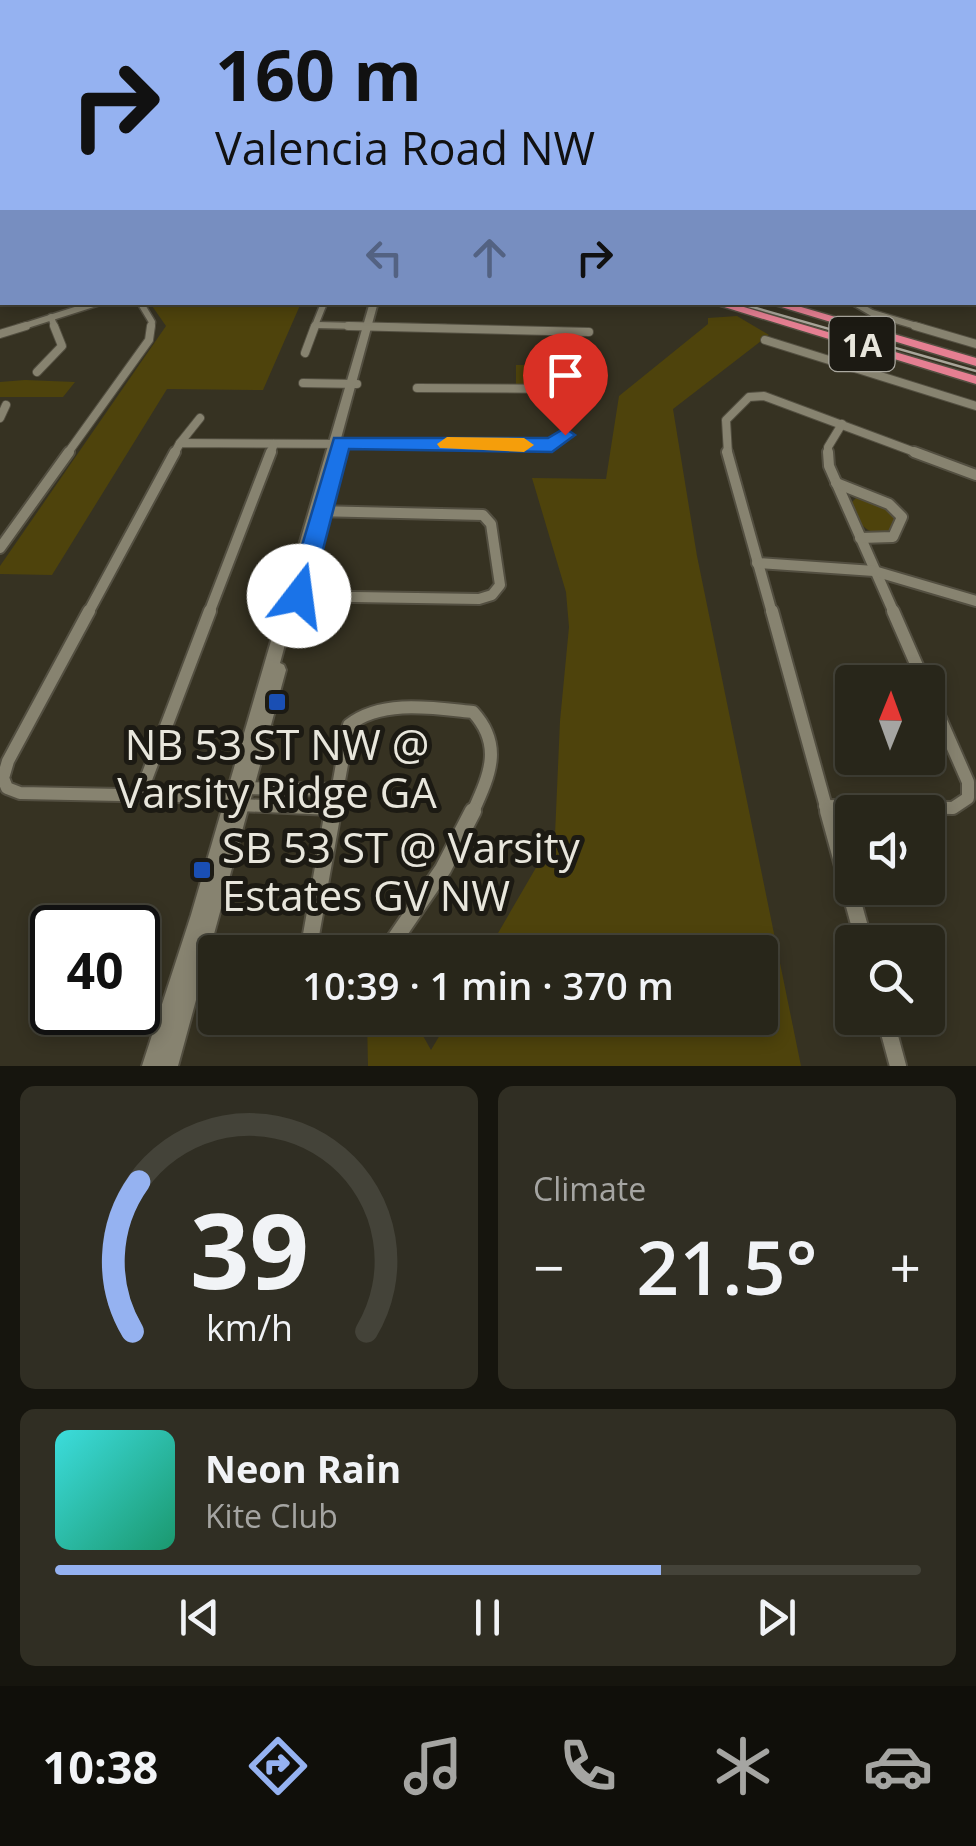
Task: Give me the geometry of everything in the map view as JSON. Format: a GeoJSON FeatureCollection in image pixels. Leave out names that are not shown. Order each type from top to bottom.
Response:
{"type":"FeatureCollection","features":[{"type":"Feature","properties":{"kind":"highway","name":"1A"},"geometry":{"type":"LineString","coordinates":[[724,305],[976,380]]}},
{"type":"Feature","properties":{"kind":"highway","name":"1A"},"geometry":{"type":"LineString","coordinates":[[781,305],[976,362]]}},
{"type":"Feature","properties":{"kind":"highway"},"geometry":{"type":"LineString","coordinates":[[799,305],[862,327]]}},
{"type":"Feature","properties":{"kind":"street"},"geometry":{"type":"LineString","coordinates":[[0,334],[90,305]]}},
{"type":"Feature","properties":{"kind":"street"},"geometry":{"type":"LineString","coordinates":[[0,548],[147,343],[152,322],[142,305]]}},
{"type":"Feature","properties":{"kind":"street"},"geometry":{"type":"LineString","coordinates":[[305,353],[324,305]]}},
{"type":"Feature","properties":{"kind":"street"},"geometry":{"type":"LineString","coordinates":[[166,1066],[375,305]]}},
{"type":"Feature","properties":{"kind":"street"},"geometry":{"type":"LineString","coordinates":[[858,305],[872,313],[976,344]]}},
{"type":"Feature","properties":{"kind":"street"},"geometry":{"type":"LineString","coordinates":[[37,372],[62,346],[51,317]]}},
{"type":"Feature","properties":{"kind":"street"},"geometry":{"type":"LineString","coordinates":[[316,325],[590,332]]}},
{"type":"Feature","properties":{"kind":"street"},"geometry":{"type":"LineString","coordinates":[[765,340],[976,406]]}},
{"type":"Feature","properties":{"kind":"street"},"geometry":{"type":"LineString","coordinates":[[180,443],[552,445],[565,437],[572,389],[582,366]]}},
{"type":"Feature","properties":{"kind":"street"},"geometry":{"type":"LineString","coordinates":[[303,382],[354,384]]}},
{"type":"Feature","properties":{"kind":"street"},"geometry":{"type":"LineString","coordinates":[[417,388],[572,389]]}},
{"type":"Feature","properties":{"kind":"street"},"geometry":{"type":"LineString","coordinates":[[859,925],[724,443],[726,420],[749,397],[760,395],[976,475]]}},
{"type":"Feature","properties":{"kind":"street"},"geometry":{"type":"LineString","coordinates":[[0,418],[6,405]]}},
{"type":"Feature","properties":{"kind":"street"},"geometry":{"type":"LineString","coordinates":[[200,418],[180,443],[2,778],[7,788],[20,794],[241,797],[336,790]]}},
{"type":"Feature","properties":{"kind":"street"},"geometry":{"type":"LineString","coordinates":[[842,424],[828,447],[829,466],[916,665]]}},
{"type":"Feature","properties":{"kind":"street"},"geometry":{"type":"LineString","coordinates":[[140,795],[274,444]]}},
{"type":"Feature","properties":{"kind":"street"},"geometry":{"type":"LineString","coordinates":[[836,482],[889,504],[902,516],[893,537],[860,538]]}},
{"type":"Feature","properties":{"kind":"street"},"geometry":{"type":"LineString","coordinates":[[295,596],[479,599],[492,596],[500,586],[490,524],[483,515],[319,510]]}},
{"type":"Feature","properties":{"kind":"street"},"geometry":{"type":"LineString","coordinates":[[0,528],[14,528]]}},
{"type":"Feature","properties":{"kind":"street"},"geometry":{"type":"LineString","coordinates":[[758,563],[874,571],[976,601]]}},
{"type":"Feature","properties":{"kind":"street"},"geometry":{"type":"LineString","coordinates":[[311,935],[346,733],[362,713],[374,710],[478,714],[490,728],[487,773],[473,818],[397,935]]}},
{"type":"Feature","properties":{"kind":"street"},"geometry":{"type":"LineString","coordinates":[[826,806],[952,808],[963,804],[968,798],[968,782],[945,730]]}},
{"type":"Feature","properties":{"kind":"street"},"geometry":{"type":"LineString","coordinates":[[241,797],[332,809]]}},
{"type":"Feature","properties":{"kind":"street"},"geometry":{"type":"LineString","coordinates":[[153,1066],[241,797]]}},
{"type":"Feature","properties":{"kind":"street"},"geometry":{"type":"LineString","coordinates":[[889,1035],[898,1066]]}},
{"type":"Feature","properties":{"kind":"shaded area"},"geometry":{"type":"Polygon","coordinates":[[[151,305],[300,305],[263,390],[167,389],[52,575],[0,574],[0,566],[166,326],[151,305]]]}},
{"type":"Feature","properties":{"kind":"shaded area"},"geometry":{"type":"Polygon","coordinates":[[[737,316],[769,335],[673,409],[697,556],[774,935],[497,935],[555,835],[569,627],[566,592],[532,478],[606,479],[619,396],[708,324],[708,318],[737,316]]]}},
{"type":"Feature","properties":{"kind":"shaded area"},"geometry":{"type":"Polygon","coordinates":[[[516,365],[572,365],[565,385],[516,385],[516,365]]]}},
{"type":"Feature","properties":{"kind":"shaded area"},"geometry":{"type":"Polygon","coordinates":[[[0,382],[75,382],[63,397],[0,397],[0,382]]]}},
{"type":"Feature","properties":{"kind":"shaded area"},"geometry":{"type":"Polygon","coordinates":[[[857,497],[891,509],[897,518],[888,532],[864,527],[850,504],[857,497]]]}},
{"type":"Feature","properties":{"kind":"shaded area"},"geometry":{"type":"Polygon","coordinates":[[[778,953],[801,1066],[368,1066],[367,1035],[423,1035],[431,1050],[440,1035],[778,1035],[778,953]]]}},
{"type":"Feature","properties":{"kind":"tram line"},"geometry":{"type":"LineString","coordinates":[[745,305],[976,371]]}},
{"type":"Feature","properties":{"kind":"slow traffic"},"geometry":{"type":"LineString","coordinates":[[447,444],[524,445]]}},
{"type":"Feature","properties":{"kind":"place","name":"NB 53 ST NW @ Varsity Ridge GA"},"geometry":{"type":"Point","coordinates":[277,702]}},
{"type":"Feature","properties":{"kind":"place","name":"SB 53 ST @ Varsity Estates GV NW"},"geometry":{"type":"Point","coordinates":[202,870]}},
{"type":"Feature","properties":{"kind":"route"},"geometry":{"type":"LineString","coordinates":[[299,596],[341,442],[552,445],[565,435]]}}]}
